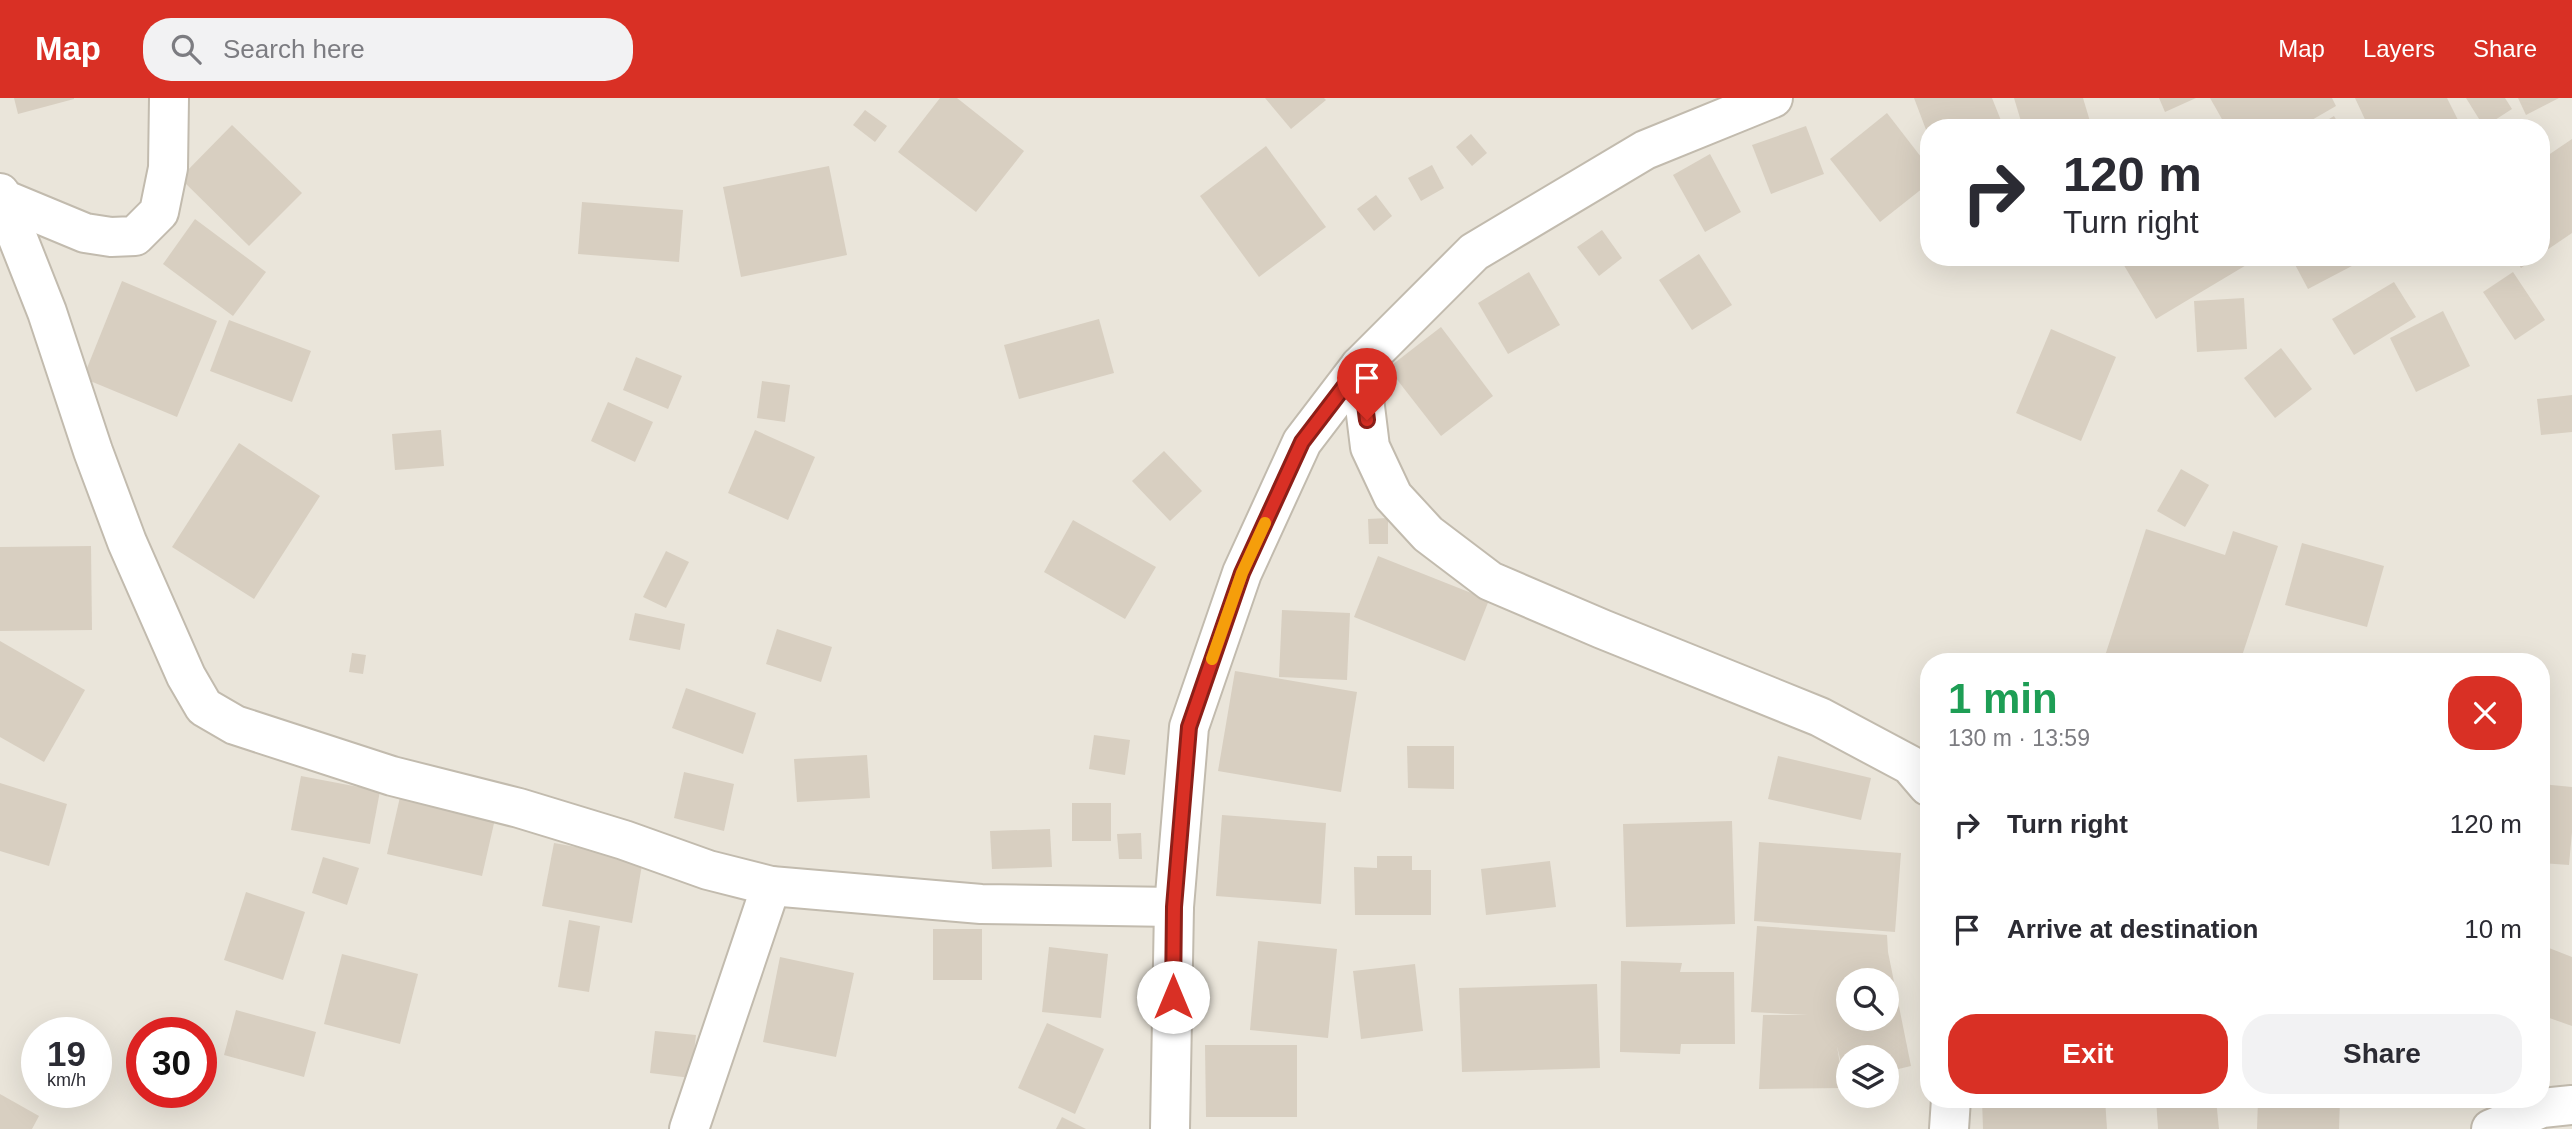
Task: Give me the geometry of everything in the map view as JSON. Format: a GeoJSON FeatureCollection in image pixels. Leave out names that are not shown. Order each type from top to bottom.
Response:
{"type":"FeatureCollection","features":[{"type":"Feature","properties":{"kind":"street"},"geometry":{"type":"LineString","coordinates":[[2,196],[85,233],[111,237],[135,236],[159,212],[168,167],[169,98]]}},
{"type":"Feature","properties":{"kind":"street"},"geometry":{"type":"LineString","coordinates":[[1170,1129],[1174,907],[1189,727],[1242,573],[1302,442],[1360,366],[1474,252],[1645,150],[1773,98]]}},
{"type":"Feature","properties":{"kind":"street"},"geometry":{"type":"LineString","coordinates":[[2,196],[47,312],[93,451],[127,542],[186,676],[204,707],[236,725],[392,776],[519,808],[624,840],[708,870],[771,886],[981,904],[1174,907]]}},
{"type":"Feature","properties":{"kind":"street"},"geometry":{"type":"LineString","coordinates":[[1360,366],[1370,447],[1393,496],[1429,534],[1490,581],[1820,717],[1910,765],[1920,777]]}},
{"type":"Feature","properties":{"kind":"street"},"geometry":{"type":"LineString","coordinates":[[689,1129],[771,886]]}},
{"type":"Feature","properties":{"kind":"street"},"geometry":{"type":"LineString","coordinates":[[2550,1107],[2572,1105]]}},
{"type":"Feature","properties":{"kind":"street"},"geometry":{"type":"LineString","coordinates":[[1949,1129],[1950,1108]]}},
{"type":"Feature","properties":{"kind":"street"},"geometry":{"type":"LineString","coordinates":[[2491,1129],[2542,1108]]}},
{"type":"Feature","properties":{"kind":"shaded area"},"geometry":{"type":"Polygon","coordinates":[[[0,98],[2572,98],[2572,1129],[0,1129],[0,98]]]}},
{"type":"Feature","properties":{"kind":"building"},"geometry":{"type":"Polygon","coordinates":[[[14,98],[74,98],[74,99],[18,114],[14,98]]]}},
{"type":"Feature","properties":{"kind":"building"},"geometry":{"type":"Polygon","coordinates":[[[940,98],[957,98],[1024,151],[976,212],[898,152],[940,98]]]}},
{"type":"Feature","properties":{"kind":"building"},"geometry":{"type":"Polygon","coordinates":[[[1265,98],[1324,98],[1326,100],[1291,129],[1265,98]]]}},
{"type":"Feature","properties":{"kind":"building"},"geometry":{"type":"Polygon","coordinates":[[[1914,98],[1992,98],[2000,119],[1922,119],[1914,98]]]}},
{"type":"Feature","properties":{"kind":"building"},"geometry":{"type":"Polygon","coordinates":[[[2014,98],[2083,98],[2089,119],[2020,119],[2014,98]]]}},
{"type":"Feature","properties":{"kind":"building"},"geometry":{"type":"Polygon","coordinates":[[[2159,98],[2196,98],[2165,112],[2159,98]]]}},
{"type":"Feature","properties":{"kind":"building"},"geometry":{"type":"Polygon","coordinates":[[[2210,98],[2332,98],[2336,106],[2314,119],[2222,119],[2210,98]]]}},
{"type":"Feature","properties":{"kind":"building"},"geometry":{"type":"Polygon","coordinates":[[[2355,98],[2447,98],[2458,119],[2365,119],[2355,98]]]}},
{"type":"Feature","properties":{"kind":"building"},"geometry":{"type":"Polygon","coordinates":[[[2466,98],[2505,98],[2512,109],[2496,119],[2479,119],[2466,98]]]}},
{"type":"Feature","properties":{"kind":"building"},"geometry":{"type":"Polygon","coordinates":[[[2518,98],[2559,98],[2526,115],[2518,98]]]}},
{"type":"Feature","properties":{"kind":"building"},"geometry":{"type":"Polygon","coordinates":[[[865,110],[887,126],[875,142],[853,125],[865,110]]]}},
{"type":"Feature","properties":{"kind":"building"},"geometry":{"type":"Polygon","coordinates":[[[1887,113],[1920,156],[1920,190],[1880,222],[1830,159],[1887,113]]]}},
{"type":"Feature","properties":{"kind":"building"},"geometry":{"type":"Polygon","coordinates":[[[232,125],[302,193],[249,246],[180,178],[232,125]]]}},
{"type":"Feature","properties":{"kind":"building"},"geometry":{"type":"Polygon","coordinates":[[[1806,126],[1824,174],[1771,194],[1752,145],[1806,126]]]}},
{"type":"Feature","properties":{"kind":"building"},"geometry":{"type":"Polygon","coordinates":[[[1471,134],[1487,153],[1472,166],[1456,147],[1471,134]]]}},
{"type":"Feature","properties":{"kind":"building"},"geometry":{"type":"Polygon","coordinates":[[[2572,139],[2572,233],[2550,248],[2550,154],[2572,139]]]}},
{"type":"Feature","properties":{"kind":"building"},"geometry":{"type":"Polygon","coordinates":[[[1266,146],[1326,227],[1259,277],[1200,196],[1266,146]]]}},
{"type":"Feature","properties":{"kind":"building"},"geometry":{"type":"Polygon","coordinates":[[[1710,154],[1741,212],[1705,232],[1673,175],[1710,154]]]}},
{"type":"Feature","properties":{"kind":"building"},"geometry":{"type":"Polygon","coordinates":[[[1432,165],[1444,188],[1421,201],[1408,178],[1432,165]]]}},
{"type":"Feature","properties":{"kind":"building"},"geometry":{"type":"Polygon","coordinates":[[[829,166],[847,255],[741,277],[723,187],[829,166]]]}},
{"type":"Feature","properties":{"kind":"building"},"geometry":{"type":"Polygon","coordinates":[[[1376,195],[1392,216],[1374,231],[1357,209],[1376,195]]]}},
{"type":"Feature","properties":{"kind":"building"},"geometry":{"type":"Polygon","coordinates":[[[582,202],[683,210],[679,262],[578,254],[582,202]]]}},
{"type":"Feature","properties":{"kind":"building"},"geometry":{"type":"Polygon","coordinates":[[[195,219],[266,272],[233,316],[163,264],[195,219]]]}},
{"type":"Feature","properties":{"kind":"building"},"geometry":{"type":"Polygon","coordinates":[[[1602,230],[1622,258],[1599,276],[1577,247],[1602,230]]]}},
{"type":"Feature","properties":{"kind":"building"},"geometry":{"type":"Polygon","coordinates":[[[1699,254],[1732,305],[1692,330],[1659,280],[1699,254]]]}},
{"type":"Feature","properties":{"kind":"building"},"geometry":{"type":"Polygon","coordinates":[[[2124,266],[2245,266],[2156,319],[2124,266]]]}},
{"type":"Feature","properties":{"kind":"building"},"geometry":{"type":"Polygon","coordinates":[[[2296,266],[2352,266],[2308,289],[2296,266]]]}},
{"type":"Feature","properties":{"kind":"building"},"geometry":{"type":"Polygon","coordinates":[[[1529,272],[1560,325],[1508,354],[1478,303],[1529,272]]]}},
{"type":"Feature","properties":{"kind":"building"},"geometry":{"type":"Polygon","coordinates":[[[2513,272],[2545,320],[2515,340],[2483,292],[2513,272]]]}},
{"type":"Feature","properties":{"kind":"building"},"geometry":{"type":"Polygon","coordinates":[[[122,281],[217,321],[177,417],[83,378],[122,281]]]}},
{"type":"Feature","properties":{"kind":"building"},"geometry":{"type":"Polygon","coordinates":[[[2394,282],[2416,317],[2354,355],[2332,319],[2394,282]]]}},
{"type":"Feature","properties":{"kind":"building"},"geometry":{"type":"Polygon","coordinates":[[[2244,298],[2247,349],[2197,352],[2194,301],[2244,298]]]}},
{"type":"Feature","properties":{"kind":"building"},"geometry":{"type":"Polygon","coordinates":[[[2443,311],[2470,366],[2416,392],[2390,338],[2443,311]]]}},
{"type":"Feature","properties":{"kind":"building"},"geometry":{"type":"Polygon","coordinates":[[[1099,319],[1114,373],[1019,399],[1004,345],[1099,319]]]}},
{"type":"Feature","properties":{"kind":"building"},"geometry":{"type":"Polygon","coordinates":[[[229,320],[311,351],[292,402],[210,371],[229,320]]]}},
{"type":"Feature","properties":{"kind":"building"},"geometry":{"type":"Polygon","coordinates":[[[1441,327],[1493,396],[1441,436],[1388,368],[1441,327]]]}},
{"type":"Feature","properties":{"kind":"building"},"geometry":{"type":"Polygon","coordinates":[[[2051,329],[2116,357],[2081,441],[2016,413],[2051,329]]]}},
{"type":"Feature","properties":{"kind":"building"},"geometry":{"type":"Polygon","coordinates":[[[2281,348],[2312,389],[2275,418],[2244,378],[2281,348]]]}},
{"type":"Feature","properties":{"kind":"building"},"geometry":{"type":"Polygon","coordinates":[[[636,357],[682,376],[668,409],[623,390],[636,357]]]}},
{"type":"Feature","properties":{"kind":"building"},"geometry":{"type":"Polygon","coordinates":[[[762,381],[790,385],[785,422],[757,418],[762,381]]]}},
{"type":"Feature","properties":{"kind":"building"},"geometry":{"type":"Polygon","coordinates":[[[2572,395],[2572,432],[2541,435],[2537,399],[2572,395]]]}},
{"type":"Feature","properties":{"kind":"building"},"geometry":{"type":"Polygon","coordinates":[[[608,402],[653,422],[635,462],[591,441],[608,402]]]}},
{"type":"Feature","properties":{"kind":"building"},"geometry":{"type":"Polygon","coordinates":[[[441,430],[444,466],[395,470],[392,434],[441,430]]]}},
{"type":"Feature","properties":{"kind":"building"},"geometry":{"type":"Polygon","coordinates":[[[755,430],[815,457],[788,520],[728,493],[755,430]]]}},
{"type":"Feature","properties":{"kind":"building"},"geometry":{"type":"Polygon","coordinates":[[[239,443],[320,496],[254,599],[172,547],[239,443]]]}},
{"type":"Feature","properties":{"kind":"building"},"geometry":{"type":"Polygon","coordinates":[[[1164,451],[1202,491],[1170,521],[1132,481],[1164,451]]]}},
{"type":"Feature","properties":{"kind":"building"},"geometry":{"type":"Polygon","coordinates":[[[2181,469],[2209,485],[2185,527],[2157,511],[2181,469]]]}},
{"type":"Feature","properties":{"kind":"building"},"geometry":{"type":"Polygon","coordinates":[[[1388,518],[1388,544],[1369,544],[1368,519],[1388,518]]]}},
{"type":"Feature","properties":{"kind":"building"},"geometry":{"type":"Polygon","coordinates":[[[1073,520],[1156,567],[1125,619],[1044,572],[1073,520]]]}},
{"type":"Feature","properties":{"kind":"building"},"geometry":{"type":"Polygon","coordinates":[[[2146,529],[2225,555],[2233,531],[2278,546],[2243,653],[2106,653],[2146,529]]]}},
{"type":"Feature","properties":{"kind":"building"},"geometry":{"type":"Polygon","coordinates":[[[2302,543],[2384,566],[2367,627],[2285,605],[2302,543]]]}},
{"type":"Feature","properties":{"kind":"building"},"geometry":{"type":"Polygon","coordinates":[[[91,546],[92,630],[0,631],[0,547],[91,546]]]}},
{"type":"Feature","properties":{"kind":"building"},"geometry":{"type":"Polygon","coordinates":[[[666,551],[689,562],[666,608],[643,597],[666,551]]]}},
{"type":"Feature","properties":{"kind":"building"},"geometry":{"type":"Polygon","coordinates":[[[1378,556],[1489,600],[1465,661],[1354,617],[1378,556]]]}},
{"type":"Feature","properties":{"kind":"building"},"geometry":{"type":"Polygon","coordinates":[[[1282,610],[1350,613],[1347,680],[1279,677],[1282,610]]]}},
{"type":"Feature","properties":{"kind":"building"},"geometry":{"type":"Polygon","coordinates":[[[635,613],[685,624],[680,650],[629,640],[635,613]]]}},
{"type":"Feature","properties":{"kind":"building"},"geometry":{"type":"Polygon","coordinates":[[[777,629],[832,647],[821,682],[766,664],[777,629]]]}},
{"type":"Feature","properties":{"kind":"building"},"geometry":{"type":"Polygon","coordinates":[[[0,641],[85,690],[44,762],[0,737],[0,641]]]}},
{"type":"Feature","properties":{"kind":"building"},"geometry":{"type":"Polygon","coordinates":[[[352,653],[366,655],[363,674],[349,672],[352,653]]]}},
{"type":"Feature","properties":{"kind":"building"},"geometry":{"type":"Polygon","coordinates":[[[1235,671],[1357,692],[1341,792],[1218,771],[1235,671]]]}},
{"type":"Feature","properties":{"kind":"building"},"geometry":{"type":"Polygon","coordinates":[[[686,688],[756,713],[743,754],[672,728],[686,688]]]}},
{"type":"Feature","properties":{"kind":"building"},"geometry":{"type":"Polygon","coordinates":[[[1094,735],[1130,740],[1125,775],[1089,769],[1094,735]]]}},
{"type":"Feature","properties":{"kind":"building"},"geometry":{"type":"Polygon","coordinates":[[[1407,746],[1454,746],[1454,789],[1408,788],[1407,746]]]}},
{"type":"Feature","properties":{"kind":"building"},"geometry":{"type":"Polygon","coordinates":[[[867,755],[870,798],[797,802],[794,759],[867,755]]]}},
{"type":"Feature","properties":{"kind":"building"},"geometry":{"type":"Polygon","coordinates":[[[1778,756],[1871,778],[1861,820],[1768,799],[1778,756]]]}},
{"type":"Feature","properties":{"kind":"building"},"geometry":{"type":"Polygon","coordinates":[[[684,772],[734,784],[724,831],[674,818],[684,772]]]}},
{"type":"Feature","properties":{"kind":"building"},"geometry":{"type":"Polygon","coordinates":[[[301,776],[380,791],[370,844],[291,830],[301,776]]]}},
{"type":"Feature","properties":{"kind":"building"},"geometry":{"type":"Polygon","coordinates":[[[0,783],[67,804],[49,866],[0,851],[0,783]]]}},
{"type":"Feature","properties":{"kind":"building"},"geometry":{"type":"Polygon","coordinates":[[[2550,785],[2572,787],[2569,865],[2550,864],[2550,785]]]}},
{"type":"Feature","properties":{"kind":"building"},"geometry":{"type":"Polygon","coordinates":[[[400,797],[495,819],[482,876],[387,854],[400,797]]]}},
{"type":"Feature","properties":{"kind":"building"},"geometry":{"type":"Polygon","coordinates":[[[1072,803],[1111,803],[1111,841],[1072,841],[1072,803]]]}},
{"type":"Feature","properties":{"kind":"building"},"geometry":{"type":"Polygon","coordinates":[[[1222,815],[1326,823],[1321,904],[1216,896],[1222,815]]]}},
{"type":"Feature","properties":{"kind":"building"},"geometry":{"type":"Polygon","coordinates":[[[1732,821],[1735,924],[1626,927],[1623,824],[1732,821]]]}},
{"type":"Feature","properties":{"kind":"building"},"geometry":{"type":"Polygon","coordinates":[[[1050,829],[1052,867],[992,869],[990,831],[1050,829]]]}},
{"type":"Feature","properties":{"kind":"building"},"geometry":{"type":"Polygon","coordinates":[[[1141,833],[1142,859],[1119,859],[1117,834],[1141,833]]]}},
{"type":"Feature","properties":{"kind":"building"},"geometry":{"type":"Polygon","coordinates":[[[1759,842],[1901,853],[1895,932],[1754,921],[1759,842]]]}},
{"type":"Feature","properties":{"kind":"building"},"geometry":{"type":"Polygon","coordinates":[[[554,843],[643,859],[632,923],[542,906],[554,843]]]}},
{"type":"Feature","properties":{"kind":"building"},"geometry":{"type":"Polygon","coordinates":[[[1377,856],[1412,856],[1412,870],[1431,870],[1431,915],[1355,915],[1354,867],[1377,868],[1377,856]]]}},
{"type":"Feature","properties":{"kind":"building"},"geometry":{"type":"Polygon","coordinates":[[[323,857],[359,868],[347,905],[312,893],[323,857]]]}},
{"type":"Feature","properties":{"kind":"building"},"geometry":{"type":"Polygon","coordinates":[[[1550,861],[1556,907],[1486,915],[1481,869],[1550,861]]]}},
{"type":"Feature","properties":{"kind":"building"},"geometry":{"type":"Polygon","coordinates":[[[246,892],[305,912],[283,980],[224,960],[246,892]]]}},
{"type":"Feature","properties":{"kind":"building"},"geometry":{"type":"Polygon","coordinates":[[[569,920],[600,926],[589,992],[558,987],[569,920]]]}},
{"type":"Feature","properties":{"kind":"building"},"geometry":{"type":"Polygon","coordinates":[[[1757,926],[1887,935],[1891,968],[1836,968],[1836,1031],[1899,1031],[1899,1007],[1911,1066],[1899,1069],[1899,1045],[1836,1045],[1836,1088],[1759,1089],[1763,1015],[1808,1015],[1751,1012],[1757,926]]]}},
{"type":"Feature","properties":{"kind":"building"},"geometry":{"type":"Polygon","coordinates":[[[933,929],[982,929],[982,980],[933,980],[933,929]]]}},
{"type":"Feature","properties":{"kind":"building"},"geometry":{"type":"Polygon","coordinates":[[[1258,941],[1337,949],[1328,1038],[1250,1030],[1258,941]]]}},
{"type":"Feature","properties":{"kind":"building"},"geometry":{"type":"Polygon","coordinates":[[[1049,947],[1108,954],[1101,1018],[1042,1012],[1049,947]]]}},
{"type":"Feature","properties":{"kind":"building"},"geometry":{"type":"Polygon","coordinates":[[[2550,948],[2572,957],[2572,1026],[2550,1018],[2550,948]]]}},
{"type":"Feature","properties":{"kind":"building"},"geometry":{"type":"Polygon","coordinates":[[[342,954],[418,974],[400,1044],[324,1024],[342,954]]]}},
{"type":"Feature","properties":{"kind":"building"},"geometry":{"type":"Polygon","coordinates":[[[780,957],[854,973],[836,1057],[763,1042],[780,957]]]}},
{"type":"Feature","properties":{"kind":"building"},"geometry":{"type":"Polygon","coordinates":[[[1621,961],[1682,963],[1680,972],[1734,972],[1735,1044],[1681,1044],[1680,1054],[1620,1052],[1621,961]]]}},
{"type":"Feature","properties":{"kind":"building"},"geometry":{"type":"Polygon","coordinates":[[[1415,964],[1423,1031],[1361,1039],[1353,971],[1415,964]]]}},
{"type":"Feature","properties":{"kind":"building"},"geometry":{"type":"Polygon","coordinates":[[[1597,984],[1600,1068],[1462,1072],[1459,988],[1597,984]]]}},
{"type":"Feature","properties":{"kind":"building"},"geometry":{"type":"Polygon","coordinates":[[[236,1010],[316,1032],[304,1077],[224,1055],[236,1010]]]}},
{"type":"Feature","properties":{"kind":"building"},"geometry":{"type":"Polygon","coordinates":[[[1047,1023],[1104,1049],[1075,1114],[1018,1088],[1047,1023]]]}},
{"type":"Feature","properties":{"kind":"building"},"geometry":{"type":"Polygon","coordinates":[[[655,1031],[696,1035],[691,1078],[650,1073],[655,1031]]]}},
{"type":"Feature","properties":{"kind":"building"},"geometry":{"type":"Polygon","coordinates":[[[1205,1045],[1297,1045],[1297,1117],[1206,1117],[1205,1045]]]}},
{"type":"Feature","properties":{"kind":"building"},"geometry":{"type":"Polygon","coordinates":[[[0,1094],[39,1116],[32,1129],[0,1129],[0,1094]]]}},
{"type":"Feature","properties":{"kind":"building"},"geometry":{"type":"Polygon","coordinates":[[[1982,1108],[2106,1108],[2107,1129],[1983,1129],[1982,1108]]]}},
{"type":"Feature","properties":{"kind":"building"},"geometry":{"type":"Polygon","coordinates":[[[2157,1108],[2217,1108],[2219,1129],[2158,1129],[2157,1108]]]}},
{"type":"Feature","properties":{"kind":"building"},"geometry":{"type":"Polygon","coordinates":[[[2258,1108],[2340,1108],[2339,1129],[2257,1129],[2258,1108]]]}},
{"type":"Feature","properties":{"kind":"building"},"geometry":{"type":"Polygon","coordinates":[[[1062,1117],[1086,1129],[1056,1129],[1062,1117]]]}},
{"type":"Feature","properties":{"kind":"slow traffic"},"geometry":{"type":"LineString","coordinates":[[1212,659],[1242,573],[1265,523]]}},
{"type":"Feature","properties":{"kind":"route"},"geometry":{"type":"LineString","coordinates":[[1173,997],[1174,907],[1189,727],[1242,573],[1302,442],[1360,366],[1367,420]]}}]}
